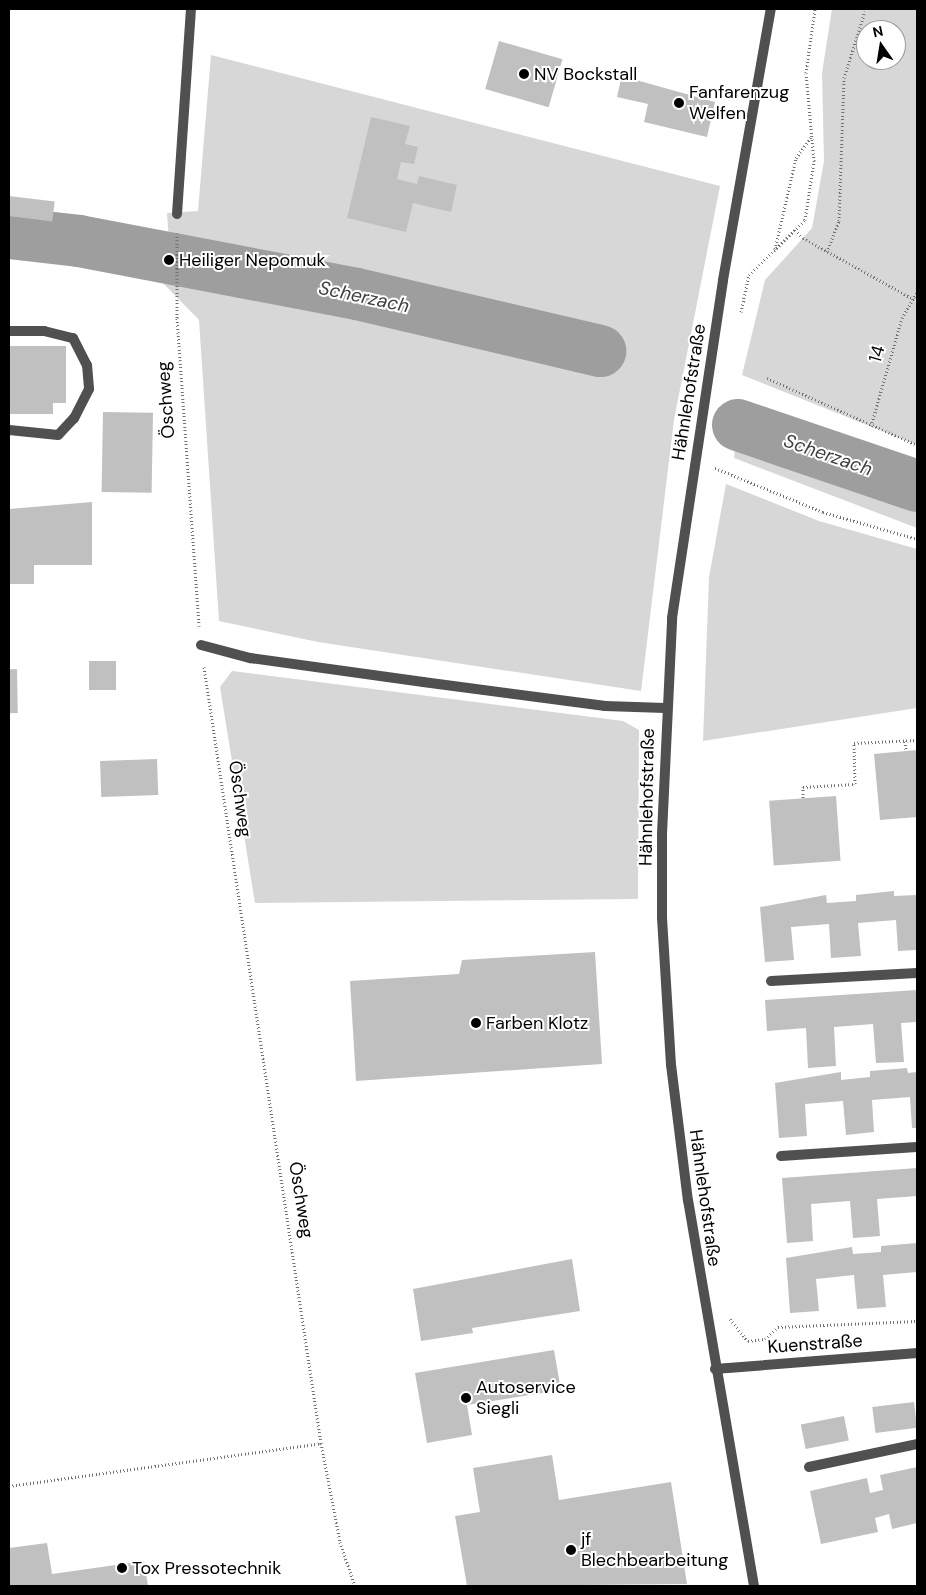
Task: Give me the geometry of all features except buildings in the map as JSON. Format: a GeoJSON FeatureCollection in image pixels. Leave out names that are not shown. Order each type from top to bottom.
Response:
{"type":"FeatureCollection","features":[{"type":"Feature","properties":{"kind":"street"},"geometry":{"type":"LineString","coordinates":[[178,214],[191,9]]}},
{"type":"Feature","properties":{"kind":"street","name":"Hähnlehofstraße"},"geometry":{"type":"LineString","coordinates":[[754,1586],[715,1369],[671,1065],[662,918],[665,708],[684,526],[771,9]]}},
{"type":"Feature","properties":{"kind":"street"},"geometry":{"type":"LineString","coordinates":[[9,331],[44,331],[72,338],[88,365],[89,389],[74,418],[58,435],[9,430]]}},
{"type":"Feature","properties":{"kind":"street"},"geometry":{"type":"LineString","coordinates":[[201,646],[250,658],[424,682],[606,706],[665,708]]}},
{"type":"Feature","properties":{"kind":"street"},"geometry":{"type":"LineString","coordinates":[[771,982],[917,973]]}},
{"type":"Feature","properties":{"kind":"street"},"geometry":{"type":"LineString","coordinates":[[781,1156],[917,1147]]}},
{"type":"Feature","properties":{"kind":"street","name":"Kuenstraße"},"geometry":{"type":"LineString","coordinates":[[715,1369],[917,1353]]}},
{"type":"Feature","properties":{"kind":"street"},"geometry":{"type":"LineString","coordinates":[[809,1467],[917,1444]]}},
{"type":"Feature","properties":{"kind":"path"},"geometry":{"type":"LineString","coordinates":[[739,318],[749,275],[805,220],[814,161],[806,73],[816,9]]}},
{"type":"Feature","properties":{"kind":"path"},"geometry":{"type":"LineString","coordinates":[[827,252],[839,221],[844,78],[865,11]]}},
{"type":"Feature","properties":{"kind":"path"},"geometry":{"type":"LineString","coordinates":[[775,250],[796,158],[812,136]]}},
{"type":"Feature","properties":{"kind":"path","name":"Öschweg"},"geometry":{"type":"LineString","coordinates":[[178,214],[177,318],[201,646],[320,1443],[340,1542],[355,1586]]}},
{"type":"Feature","properties":{"kind":"path"},"geometry":{"type":"LineString","coordinates":[[795,230],[827,252],[916,301],[917,292]]}},
{"type":"Feature","properties":{"kind":"path","name":"14"},"geometry":{"type":"LineString","coordinates":[[871,426],[902,318],[916,301]]}},
{"type":"Feature","properties":{"kind":"path"},"geometry":{"type":"LineString","coordinates":[[767,378],[871,426],[917,444]]}},
{"type":"Feature","properties":{"kind":"path"},"geometry":{"type":"LineString","coordinates":[[709,476],[710,466],[823,512],[917,539]]}},
{"type":"Feature","properties":{"kind":"path"},"geometry":{"type":"LineString","coordinates":[[804,798],[803,786],[855,784],[854,743],[917,740]]}},
{"type":"Feature","properties":{"kind":"path"},"geometry":{"type":"LineString","coordinates":[[905,741],[906,751]]}},
{"type":"Feature","properties":{"kind":"path"},"geometry":{"type":"LineString","coordinates":[[726,1309],[736,1332],[748,1341],[765,1339],[778,1328],[917,1321]]}},
{"type":"Feature","properties":{"kind":"path"},"geometry":{"type":"LineString","coordinates":[[9,1486],[320,1443]]}},
{"type":"Feature","properties":{"kind":"shaded area"},"geometry":{"type":"Polygon","coordinates":[[[832,9],[917,9],[917,445],[742,375],[765,280],[812,228],[824,161],[822,73],[832,9]]]}},
{"type":"Feature","properties":{"kind":"shaded area"},"geometry":{"type":"Polygon","coordinates":[[[211,55],[720,186],[674,420],[641,691],[318,642],[219,621],[199,320],[156,276],[9,256],[9,216],[169,241],[167,213],[198,211],[211,55]]]}},
{"type":"Feature","properties":{"kind":"shaded area"},"geometry":{"type":"Polygon","coordinates":[[[738,410],[917,476],[917,528],[734,458],[738,410]]]}},
{"type":"Feature","properties":{"kind":"shaded area"},"geometry":{"type":"Polygon","coordinates":[[[726,484],[819,521],[917,549],[917,708],[703,741],[709,577],[726,484]]]}},
{"type":"Feature","properties":{"kind":"shaded area"},"geometry":{"type":"Polygon","coordinates":[[[232,671],[623,721],[639,730],[638,899],[255,903],[220,687],[232,671]]]}},
{"type":"Feature","properties":{"kind":"waterway","name":"Scherzach"},"geometry":{"type":"LineString","coordinates":[[9,233],[79,241],[357,294],[600,351]]}},
{"type":"Feature","properties":{"kind":"waterway","name":"Scherzach"},"geometry":{"type":"LineString","coordinates":[[738,425],[917,486]]}},
{"type":"Feature","properties":{"kind":"place","name":"NV Bockstall"},"geometry":{"type":"Point","coordinates":[524,74]}},
{"type":"Feature","properties":{"kind":"place","name":"Fanfarenzug Welfen"},"geometry":{"type":"Point","coordinates":[679,103]}},
{"type":"Feature","properties":{"kind":"place","name":"Heiliger Nepomuk"},"geometry":{"type":"Point","coordinates":[169,260]}},
{"type":"Feature","properties":{"kind":"place","name":"Farben Klotz"},"geometry":{"type":"Point","coordinates":[476,1023]}},
{"type":"Feature","properties":{"kind":"place","name":"Autoservice Siegli"},"geometry":{"type":"Point","coordinates":[466,1398]}},
{"type":"Feature","properties":{"kind":"place","name":"jf Blechbearbeitung"},"geometry":{"type":"Point","coordinates":[571,1550]}},
{"type":"Feature","properties":{"kind":"place","name":"Tox Pressotechnik"},"geometry":{"type":"Point","coordinates":[122,1568]}}]}
